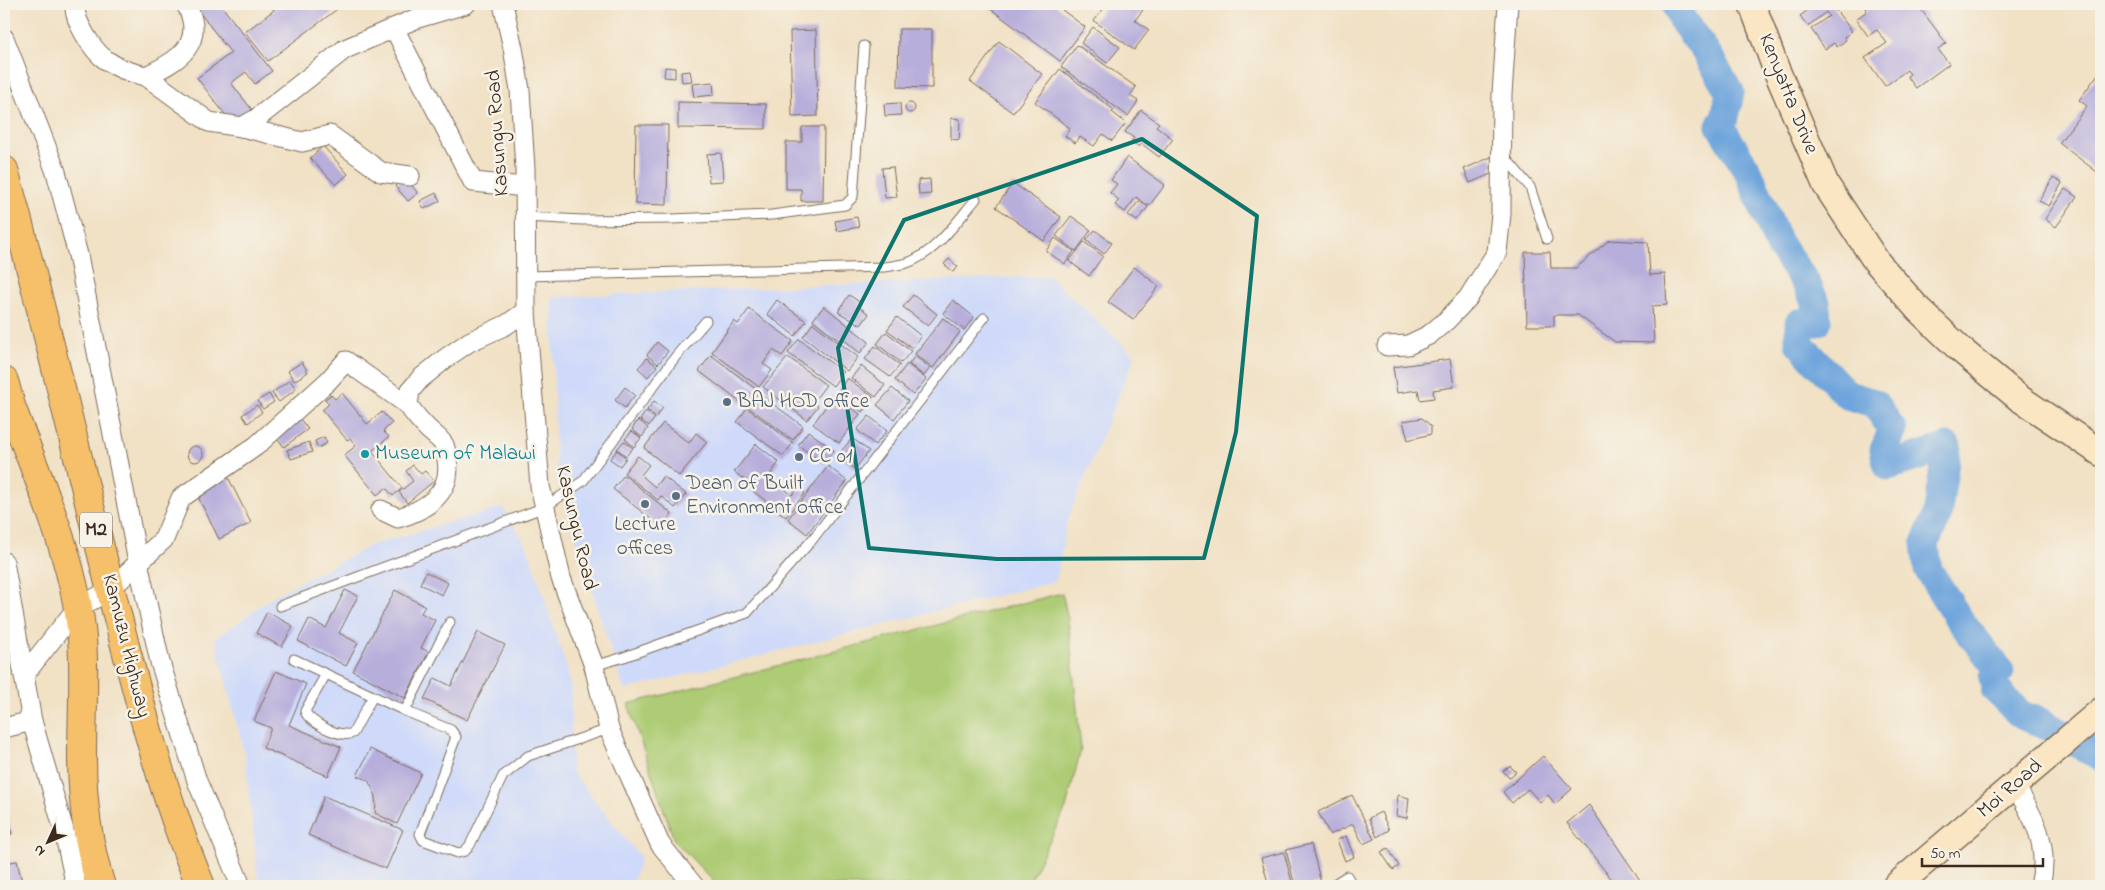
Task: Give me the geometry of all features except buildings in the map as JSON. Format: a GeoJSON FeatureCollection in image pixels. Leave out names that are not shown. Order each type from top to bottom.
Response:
{"type":"FeatureCollection","features":[{"type":"Feature","properties":{"kind":"highway","name":"Kamuzu Highway"},"geometry":{"type":"LineString","coordinates":[[4,170],[39,300],[141,708],[166,796],[201,886]]}},
{"type":"Feature","properties":{"kind":"highway","name":"Kamuzu Highway"},"geometry":{"type":"LineString","coordinates":[[4,381],[11,406],[69,567],[77,608],[82,637],[82,758],[86,810],[96,870],[101,886]]}},
{"type":"Feature","properties":{"kind":"main road","name":"Kenyatta Drive"},"geometry":{"type":"LineString","coordinates":[[1752,4],[1776,69],[1826,185],[1876,261],[1918,309],[1961,350],[2019,398],[2101,454]]}},
{"type":"Feature","properties":{"kind":"main road","name":"Moi Road"},"geometry":{"type":"LineString","coordinates":[[1896,886],[2101,711]]}},
{"type":"Feature","properties":{"kind":"street"},"geometry":{"type":"LineString","coordinates":[[75,4],[74,12],[85,36],[105,60],[127,72],[146,76],[210,122],[242,127],[302,142],[330,135],[381,172],[410,176]]}},
{"type":"Feature","properties":{"kind":"street"},"geometry":{"type":"LineString","coordinates":[[146,76],[168,66],[186,51],[192,36],[193,16],[186,4]]}},
{"type":"Feature","properties":{"kind":"street"},"geometry":{"type":"LineString","coordinates":[[242,127],[256,119],[345,49],[415,19],[466,4]]}},
{"type":"Feature","properties":{"kind":"street","name":"Kasungu Road"},"geometry":{"type":"LineString","coordinates":[[503,4],[520,90],[525,187],[526,311],[540,486],[561,578],[594,666],[609,730],[660,844],[694,886]]}},
{"type":"Feature","properties":{"kind":"street"},"geometry":{"type":"LineString","coordinates":[[1388,346],[1408,345],[1429,335],[1446,321],[1468,298],[1497,252],[1501,214],[1502,94],[1508,4]]}},
{"type":"Feature","properties":{"kind":"street"},"geometry":{"type":"LineString","coordinates":[[394,28],[473,182],[525,187]]}},
{"type":"Feature","properties":{"kind":"street"},"geometry":{"type":"LineString","coordinates":[[4,38],[56,172],[78,255],[138,562],[160,662],[197,781],[241,886]]}},
{"type":"Feature","properties":{"kind":"street"},"geometry":{"type":"LineString","coordinates":[[408,405],[410,391],[420,379],[446,358],[469,342],[506,326],[526,311]]}},
{"type":"Feature","properties":{"kind":"street"},"geometry":{"type":"LineString","coordinates":[[24,675],[77,608],[111,588],[164,539],[180,498],[256,446],[346,361],[408,405],[417,418],[444,444],[448,466],[447,480],[442,492],[430,504],[412,514],[398,518],[381,510]]}},
{"type":"Feature","properties":{"kind":"street"},"geometry":{"type":"LineString","coordinates":[[4,562],[32,721],[63,827],[76,886]]}},
{"type":"Feature","properties":{"kind":"street"},"geometry":{"type":"LineString","coordinates":[[4,728],[32,721]]}},
{"type":"Feature","properties":{"kind":"street"},"geometry":{"type":"LineString","coordinates":[[2014,786],[2033,815],[2040,833],[2044,863],[2040,886]]}},
{"type":"Feature","properties":{"kind":"lane"},"geometry":{"type":"LineString","coordinates":[[525,216],[582,220],[672,219],[772,215],[845,205],[853,196],[864,46]]}},
{"type":"Feature","properties":{"kind":"lane"},"geometry":{"type":"LineString","coordinates":[[1501,152],[1530,187],[1547,239]]}},
{"type":"Feature","properties":{"kind":"lane"},"geometry":{"type":"LineString","coordinates":[[526,276],[884,267],[908,263],[924,254],[938,242],[976,200]]}},
{"type":"Feature","properties":{"kind":"lane"},"geometry":{"type":"LineString","coordinates":[[594,666],[747,613],[812,540],[984,318]]}},
{"type":"Feature","properties":{"kind":"lane"},"geometry":{"type":"LineString","coordinates":[[280,606],[545,507],[583,481],[676,356],[706,321]]}},
{"type":"Feature","properties":{"kind":"lane"},"geometry":{"type":"LineString","coordinates":[[405,711],[450,622]]}},
{"type":"Feature","properties":{"kind":"lane"},"geometry":{"type":"LineString","coordinates":[[294,659],[405,711],[451,730],[456,738],[420,834],[423,840],[458,853],[465,851],[470,845],[503,776],[528,756],[609,730]]}},
{"type":"Feature","properties":{"kind":"lane"},"geometry":{"type":"LineString","coordinates":[[326,674],[305,711],[311,720],[340,734],[348,736],[354,733],[373,696]]}},
{"type":"Feature","properties":{"kind":"lane"},"geometry":{"type":"LineString","coordinates":[[1330,886],[1347,876],[1353,886]]}},
{"type":"Feature","properties":{"kind":"highlighted area"},"geometry":{"type":"Polygon","coordinates":[[[1142,139],[1257,216],[1236,432],[1204,558],[997,559],[869,548],[838,348],[904,220],[1142,139]]]}},
{"type":"Feature","properties":{"kind":"shaded area"},"geometry":{"type":"Polygon","coordinates":[[[1049,276],[1135,356],[1067,521],[1056,581],[624,690],[556,478],[552,297],[1049,276]]]}},
{"type":"Feature","properties":{"kind":"shaded area"},"geometry":{"type":"Polygon","coordinates":[[[503,507],[528,548],[567,669],[571,689],[572,772],[641,858],[631,886],[259,886],[245,756],[215,639],[275,595],[372,545],[503,507]]]}},
{"type":"Feature","properties":{"kind":"green space"},"geometry":{"type":"Polygon","coordinates":[[[1062,593],[1068,619],[1081,749],[1066,808],[1027,886],[718,886],[674,840],[628,704],[1062,593]]]}},
{"type":"Feature","properties":{"kind":"waterway"},"geometry":{"type":"LineString","coordinates":[[1676,4],[1682,20],[1706,52],[1730,92],[1725,117],[1720,126],[1749,173],[1778,243],[1806,283],[1816,303],[1817,322],[1799,323],[1799,343],[1847,395],[1874,403],[1893,430],[1884,450],[1888,466],[1947,447],[1937,517],[1925,543],[1928,570],[1959,619],[2000,671],[1993,678],[1995,689],[2021,715],[2043,723],[2101,757]]}},
{"type":"Feature","properties":{"kind":"place","name":"BAJ HOD office"},"geometry":{"type":"Point","coordinates":[727,402]}},
{"type":"Feature","properties":{"kind":"place","name":"Museum of Malawi"},"geometry":{"type":"Point","coordinates":[365,454]}},
{"type":"Feature","properties":{"kind":"place","name":"CC 01"},"geometry":{"type":"Point","coordinates":[799,457]}},
{"type":"Feature","properties":{"kind":"place","name":"Dean of Built Environment office"},"geometry":{"type":"Point","coordinates":[676,496]}},
{"type":"Feature","properties":{"kind":"place","name":"Lecture offices"},"geometry":{"type":"Point","coordinates":[645,504]}}]}
